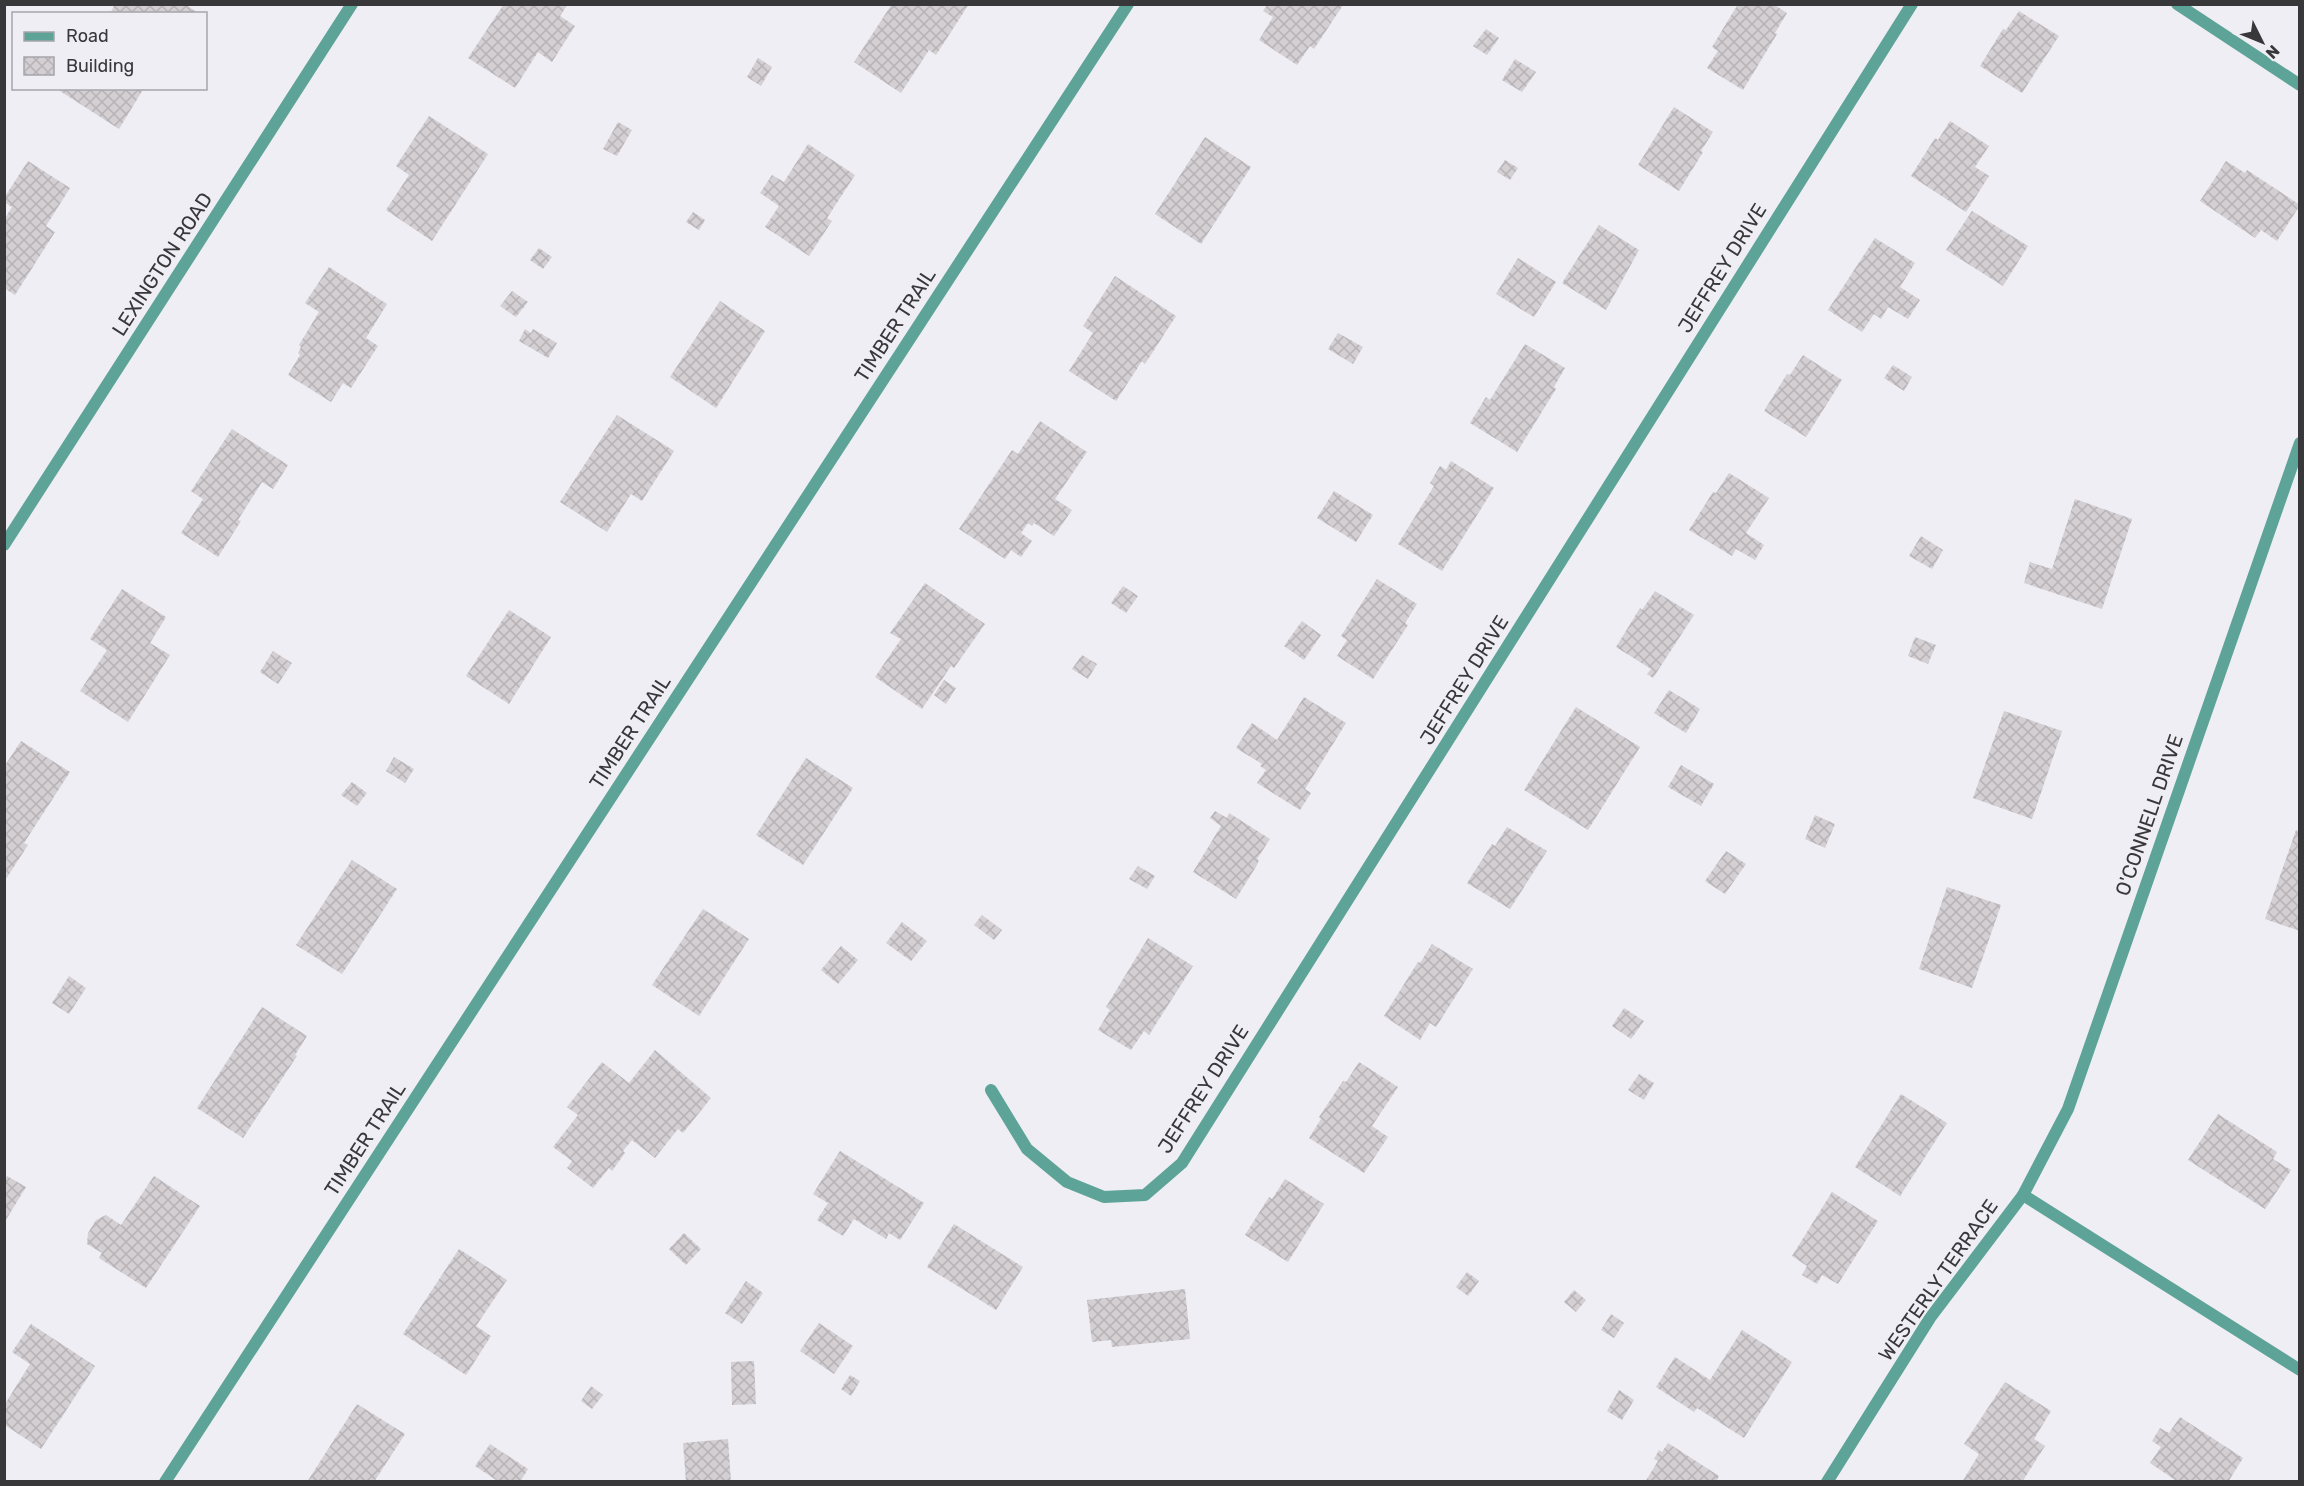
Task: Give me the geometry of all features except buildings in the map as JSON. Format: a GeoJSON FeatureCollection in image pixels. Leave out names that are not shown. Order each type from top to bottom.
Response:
{"type":"FeatureCollection","features":[{"type":"Feature","properties":{"kind":"street","name":"LEXINGTON ROAD"},"geometry":{"type":"LineString","coordinates":[[4,545],[352,4]]}},
{"type":"Feature","properties":{"kind":"street","name":"TIMBER TRAIL"},"geometry":{"type":"LineString","coordinates":[[165,1482],[1128,4]]}},
{"type":"Feature","properties":{"kind":"street","name":"JEFFREY DRIVE"},"geometry":{"type":"LineString","coordinates":[[991,1090],[1027,1149],[1066,1182],[1104,1197],[1145,1195],[1182,1163],[1912,4]]}},
{"type":"Feature","properties":{"kind":"street"},"geometry":{"type":"LineString","coordinates":[[2177,4],[2300,86]]}},
{"type":"Feature","properties":{"kind":"street","name":"O'CONNELL DRIVE"},"geometry":{"type":"LineString","coordinates":[[2023,1195],[2068,1109],[2300,442]]}},
{"type":"Feature","properties":{"kind":"street","name":"WESTERLY TERRACE"},"geometry":{"type":"LineString","coordinates":[[1827,1482],[1930,1318],[2023,1195],[2300,1370]]}}]}
